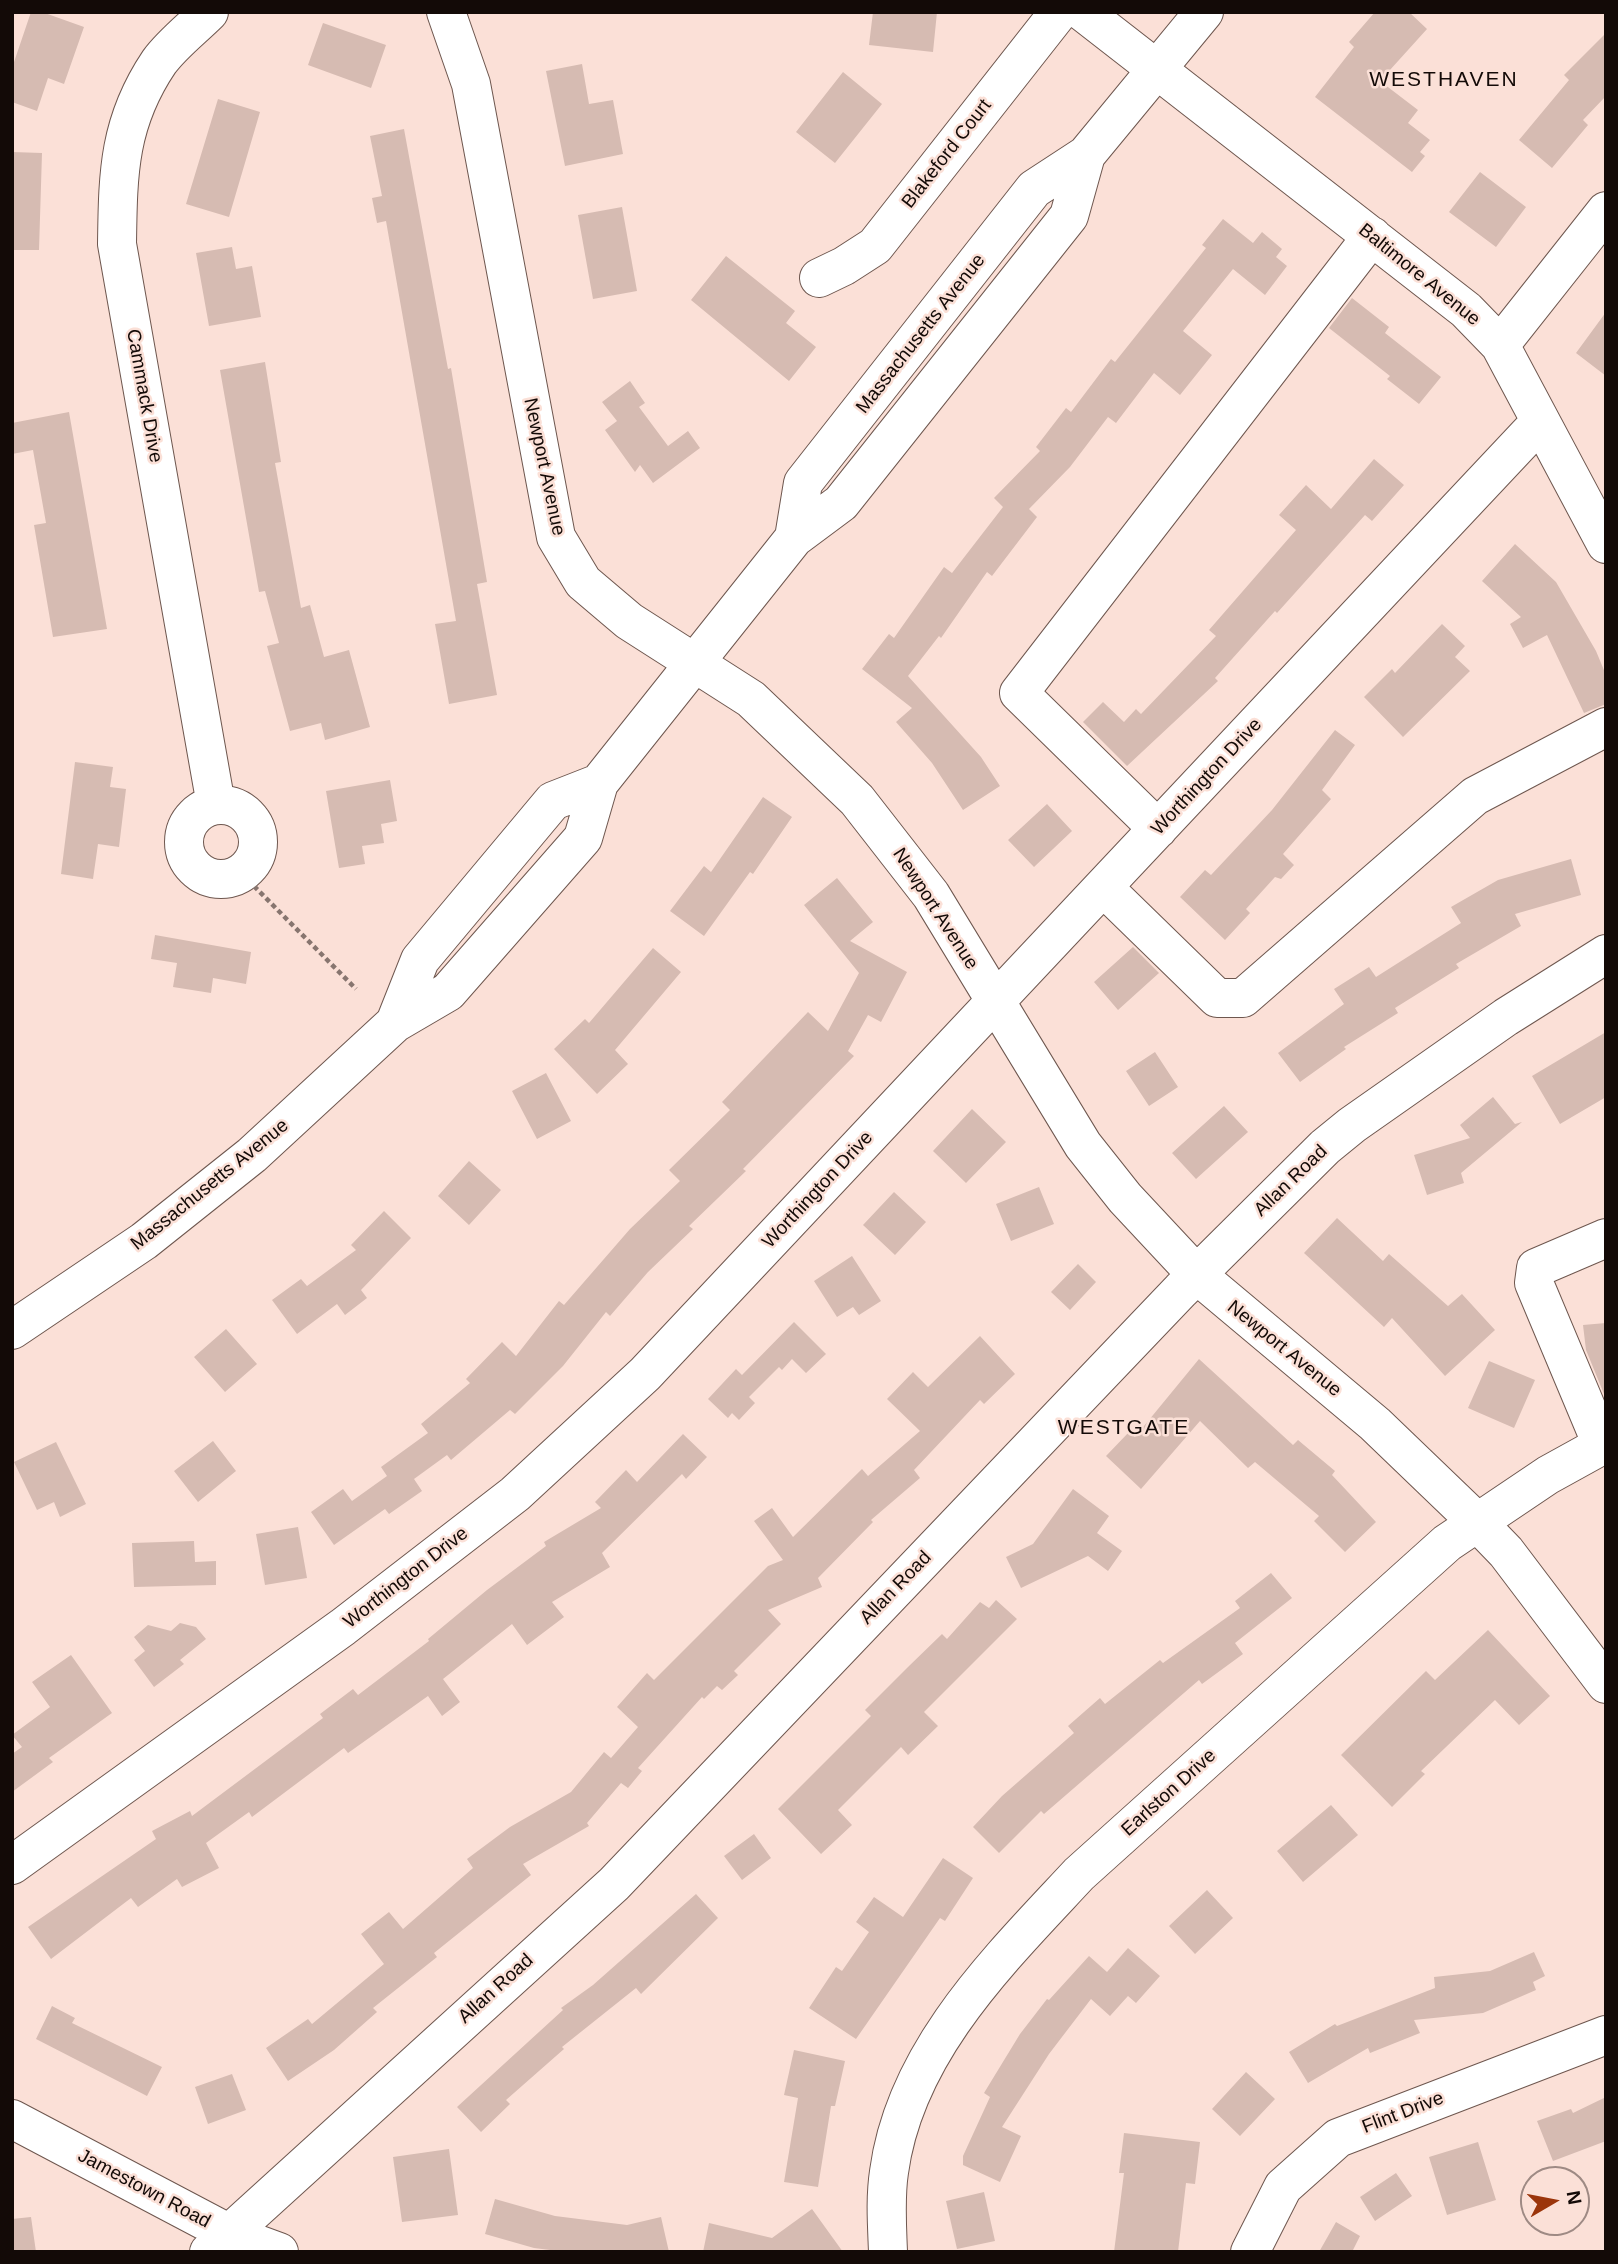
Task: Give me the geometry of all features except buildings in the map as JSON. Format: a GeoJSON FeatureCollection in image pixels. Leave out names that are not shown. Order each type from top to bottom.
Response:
{"type":"FeatureCollection","features":[{"type":"Feature","properties":{"kind":"street","name":"Cammack Drive"},"geometry":{"type":"LineString","coordinates":[[209,12],[160,61],[131,116],[119,160],[117,244],[216,805]]}},
{"type":"Feature","properties":{"kind":"street","name":"Newport Avenue"},"geometry":{"type":"LineString","coordinates":[[446,12],[471,84],[556,537],[583,582],[629,621],[751,699],[857,800],[931,895],[1083,1145],[1125,1198],[1196,1274],[1234,1309],[1375,1424],[1477,1522],[1506,1552],[1606,1684]]}},
{"type":"Feature","properties":{"kind":"street","name":"Blakeford Court"},"geometry":{"type":"LineString","coordinates":[[819,278],[875,246],[1059,12]]}},
{"type":"Feature","properties":{"kind":"street","name":"Baltimore Avenue"},"geometry":{"type":"LineString","coordinates":[[1083,12],[1466,310],[1500,345],[1606,544]]}},
{"type":"Feature","properties":{"kind":"street","name":"Massachusetts Avenue"},"geometry":{"type":"LineString","coordinates":[[12,1329],[144,1241],[241,1164],[394,1023],[420,960],[554,801],[598,783],[794,538],[803,483],[1034,189],[1086,155],[1203,12]]}},
{"type":"Feature","properties":{"kind":"street"},"geometry":{"type":"LineString","coordinates":[[1500,345],[1606,211]]}},
{"type":"Feature","properties":{"kind":"street"},"geometry":{"type":"LineString","coordinates":[[1158,829],[1019,693],[1372,236]]}},
{"type":"Feature","properties":{"kind":"street","name":"Worthington Drive"},"geometry":{"type":"LineString","coordinates":[[12,1865],[343,1627],[515,1494],[645,1374],[1540,422]]}},
{"type":"Feature","properties":{"kind":"street"},"geometry":{"type":"LineString","coordinates":[[1103,887],[1217,998],[1243,999],[1475,796],[1606,727]]}},
{"type":"Feature","properties":{"kind":"street"},"geometry":{"type":"LineString","coordinates":[[216,805],[241,809],[257,829],[257,854],[242,874],[219,880],[206,877],[189,861],[184,849],[187,826],[194,815],[216,805]]}},
{"type":"Feature","properties":{"kind":"street","name":"Allan Road"},"geometry":{"type":"LineString","coordinates":[[219,2243],[614,1884],[1196,1274],[1325,1147],[1352,1125],[1506,1017],[1606,954]]}},
{"type":"Feature","properties":{"kind":"street"},"geometry":{"type":"LineString","coordinates":[[1604,1444],[1534,1283],[1536,1268],[1606,1238]]}},
{"type":"Feature","properties":{"kind":"street","name":"Earlston Drive"},"geometry":{"type":"LineString","coordinates":[[888,2252],[886,2212],[889,2171],[901,2119],[917,2077],[944,2034],[987,1977],[1079,1874],[1447,1543],[1548,1475],[1604,1444]]}},
{"type":"Feature","properties":{"kind":"street","name":"Flint Drive"},"geometry":{"type":"LineString","coordinates":[[1250,2252],[1283,2187],[1338,2138],[1606,2035]]}},
{"type":"Feature","properties":{"kind":"street","name":"Jamestown Road"},"geometry":{"type":"LineString","coordinates":[[12,2119],[219,2243],[279,2252]]}},
{"type":"Feature","properties":{"kind":"path"},"geometry":{"type":"LineString","coordinates":[[242,874],[356,989]]}},
{"type":"Feature","properties":{"kind":"district","name":"WESTHAVEN"},"geometry":{"type":"Point","coordinates":[1444,80]}},
{"type":"Feature","properties":{"kind":"district","name":"WESTGATE"},"geometry":{"type":"Point","coordinates":[1124,1428]}}]}
